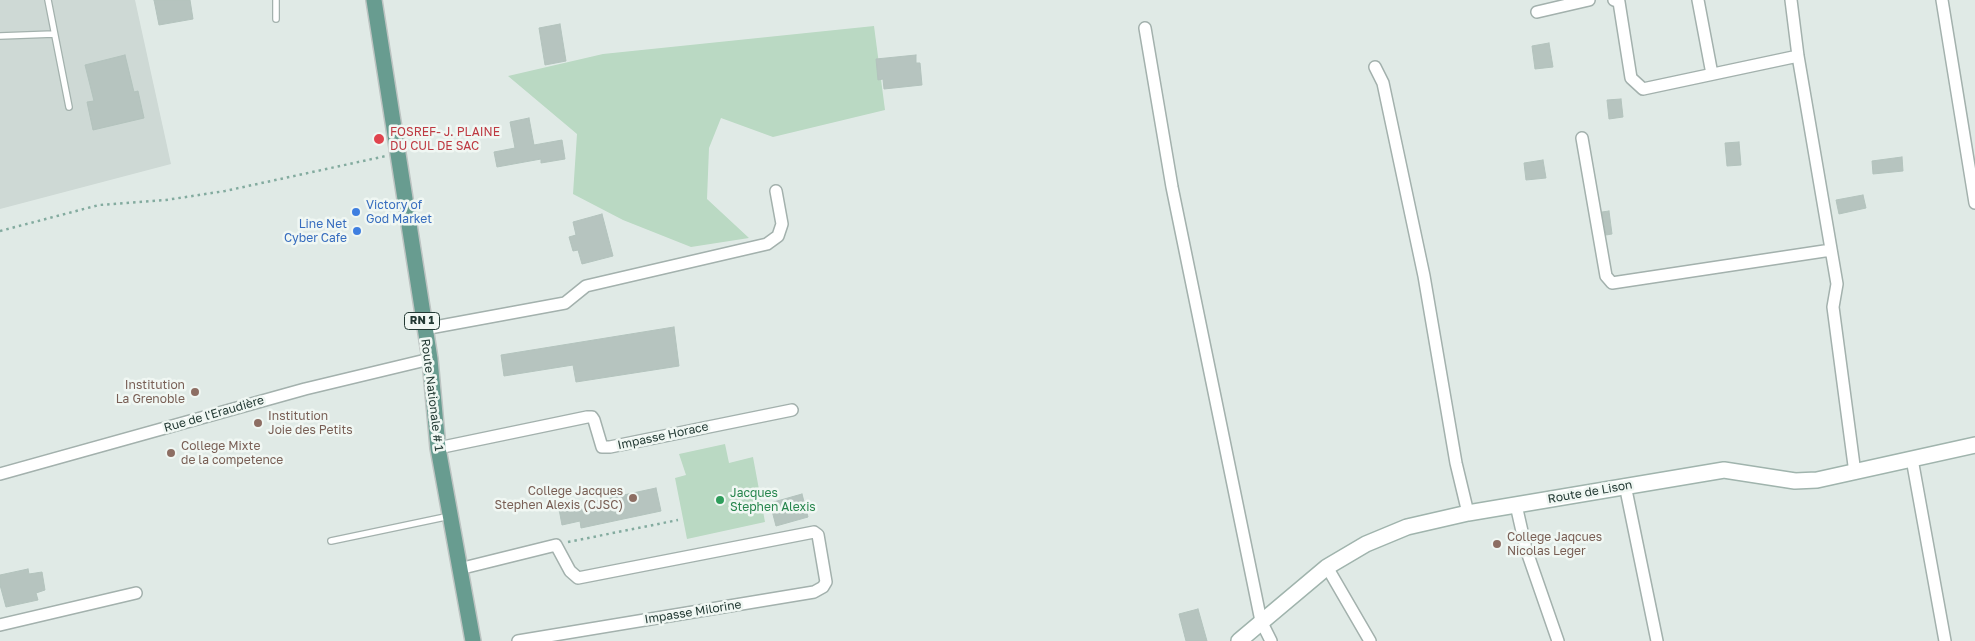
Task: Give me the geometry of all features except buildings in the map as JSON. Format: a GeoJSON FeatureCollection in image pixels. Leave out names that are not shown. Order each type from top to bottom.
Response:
{"type":"FeatureCollection","features":[{"type":"Feature","properties":{"kind":"main road","name":"Route Nationale # 1"},"geometry":{"type":"LineString","coordinates":[[378,0],[397,153],[430,359],[438,448],[472,641]]}},
{"type":"Feature","properties":{"kind":"street"},"geometry":{"type":"LineString","coordinates":[[1537,12],[1589,0]]}},
{"type":"Feature","properties":{"kind":"street"},"geometry":{"type":"LineString","coordinates":[[1614,0],[1619,2],[1631,78],[1643,89],[1798,56]]}},
{"type":"Feature","properties":{"kind":"street"},"geometry":{"type":"LineString","coordinates":[[1698,0],[1712,74]]}},
{"type":"Feature","properties":{"kind":"street"},"geometry":{"type":"LineString","coordinates":[[1791,0],[1798,56],[1837,284],[1832,306],[1855,473]]}},
{"type":"Feature","properties":{"kind":"street"},"geometry":{"type":"LineString","coordinates":[[1942,0],[1975,203]]}},
{"type":"Feature","properties":{"kind":"street"},"geometry":{"type":"LineString","coordinates":[[1145,28],[1172,187],[1229,453],[1262,621],[1271,641]]}},
{"type":"Feature","properties":{"kind":"street"},"geometry":{"type":"LineString","coordinates":[[1375,67],[1383,83],[1420,256],[1456,463],[1468,513]]}},
{"type":"Feature","properties":{"kind":"street"},"geometry":{"type":"LineString","coordinates":[[1582,138],[1606,276],[1612,283],[1831,250]]}},
{"type":"Feature","properties":{"kind":"street"},"geometry":{"type":"LineString","coordinates":[[424,329],[565,302],[586,286],[767,244],[778,236],[782,224],[776,191]]}},
{"type":"Feature","properties":{"kind":"street","name":"Rue de l'Eraudière"},"geometry":{"type":"LineString","coordinates":[[0,474],[305,389],[430,359]]}},
{"type":"Feature","properties":{"kind":"street","name":"Impasse Horace"},"geometry":{"type":"LineString","coordinates":[[438,448],[586,416],[592,417],[594,420],[602,446],[610,447],[792,410]]}},
{"type":"Feature","properties":{"kind":"street","name":"Route de Lison"},"geometry":{"type":"LineString","coordinates":[[1239,641],[1327,567],[1366,544],[1408,528],[1468,513],[1625,485],[1724,470],[1795,481],[1817,480],[1975,446]]}},
{"type":"Feature","properties":{"kind":"street"},"geometry":{"type":"LineString","coordinates":[[1912,459],[1945,641]]}},
{"type":"Feature","properties":{"kind":"street"},"geometry":{"type":"LineString","coordinates":[[1625,485],[1657,641]]}},
{"type":"Feature","properties":{"kind":"street"},"geometry":{"type":"LineString","coordinates":[[1516,505],[1526,549],[1558,641]]}},
{"type":"Feature","properties":{"kind":"street","name":"Impasse Milorine"},"geometry":{"type":"LineString","coordinates":[[518,641],[814,592],[823,587],[826,582],[820,543],[818,535],[814,532],[578,578],[570,571],[556,544]]}},
{"type":"Feature","properties":{"kind":"street"},"geometry":{"type":"LineString","coordinates":[[459,569],[556,544]]}},
{"type":"Feature","properties":{"kind":"street"},"geometry":{"type":"LineString","coordinates":[[1327,567],[1370,641]]}},
{"type":"Feature","properties":{"kind":"street"},"geometry":{"type":"LineString","coordinates":[[0,625],[136,593]]}},
{"type":"Feature","properties":{"kind":"lane"},"geometry":{"type":"LineString","coordinates":[[48,0],[68,107]]}},
{"type":"Feature","properties":{"kind":"lane"},"geometry":{"type":"LineString","coordinates":[[276,0],[276,19]]}},
{"type":"Feature","properties":{"kind":"lane"},"geometry":{"type":"LineString","coordinates":[[0,36],[54,34]]}},
{"type":"Feature","properties":{"kind":"lane"},"geometry":{"type":"LineString","coordinates":[[331,541],[450,516]]}},
{"type":"Feature","properties":{"kind":"path"},"geometry":{"type":"LineString","coordinates":[[0,230],[99,205],[166,200],[225,191],[397,153]]}},
{"type":"Feature","properties":{"kind":"path"},"geometry":{"type":"LineString","coordinates":[[556,544],[678,520]]}},
{"type":"Feature","properties":{"kind":"shaded area"},"geometry":{"type":"Polygon","coordinates":[[[0,0],[135,0],[171,164],[0,209],[0,0]]]}},
{"type":"Feature","properties":{"kind":"green space"},"geometry":{"type":"Polygon","coordinates":[[[874,26],[885,110],[773,137],[721,118],[709,148],[707,199],[749,238],[691,247],[623,220],[573,194],[577,134],[508,76],[603,54],[874,26]]]}},
{"type":"Feature","properties":{"kind":"green space","name":"Jacques Stephen Alexis"},"geometry":{"type":"Polygon","coordinates":[[[725,444],[729,463],[753,457],[765,522],[687,539],[675,478],[686,475],[679,454],[725,444]]]}},
{"type":"Feature","properties":{"kind":"place","name":"FOSREF- J. PLAINE DU CUL DE SAC"},"geometry":{"type":"Point","coordinates":[379,139]}},
{"type":"Feature","properties":{"kind":"place","name":"Victory of God Market"},"geometry":{"type":"Point","coordinates":[356,212]}},
{"type":"Feature","properties":{"kind":"place","name":"Line Net Cyber Cafe"},"geometry":{"type":"Point","coordinates":[357,231]}},
{"type":"Feature","properties":{"kind":"place","name":"Institution La Grenoble"},"geometry":{"type":"Point","coordinates":[195,392]}},
{"type":"Feature","properties":{"kind":"place","name":"Institution Joie des Petits"},"geometry":{"type":"Point","coordinates":[258,423]}},
{"type":"Feature","properties":{"kind":"place","name":"College Mixte de la competence"},"geometry":{"type":"Point","coordinates":[171,453]}},
{"type":"Feature","properties":{"kind":"place","name":"College Jacques Stephen Alexis (CJSC)"},"geometry":{"type":"Point","coordinates":[633,498]}},
{"type":"Feature","properties":{"kind":"place","name":"Jacques Stephen Alexis"},"geometry":{"type":"Point","coordinates":[720,500]}},
{"type":"Feature","properties":{"kind":"place","name":"College Jaqcues Nicolas Leger"},"geometry":{"type":"Point","coordinates":[1497,544]}}]}
